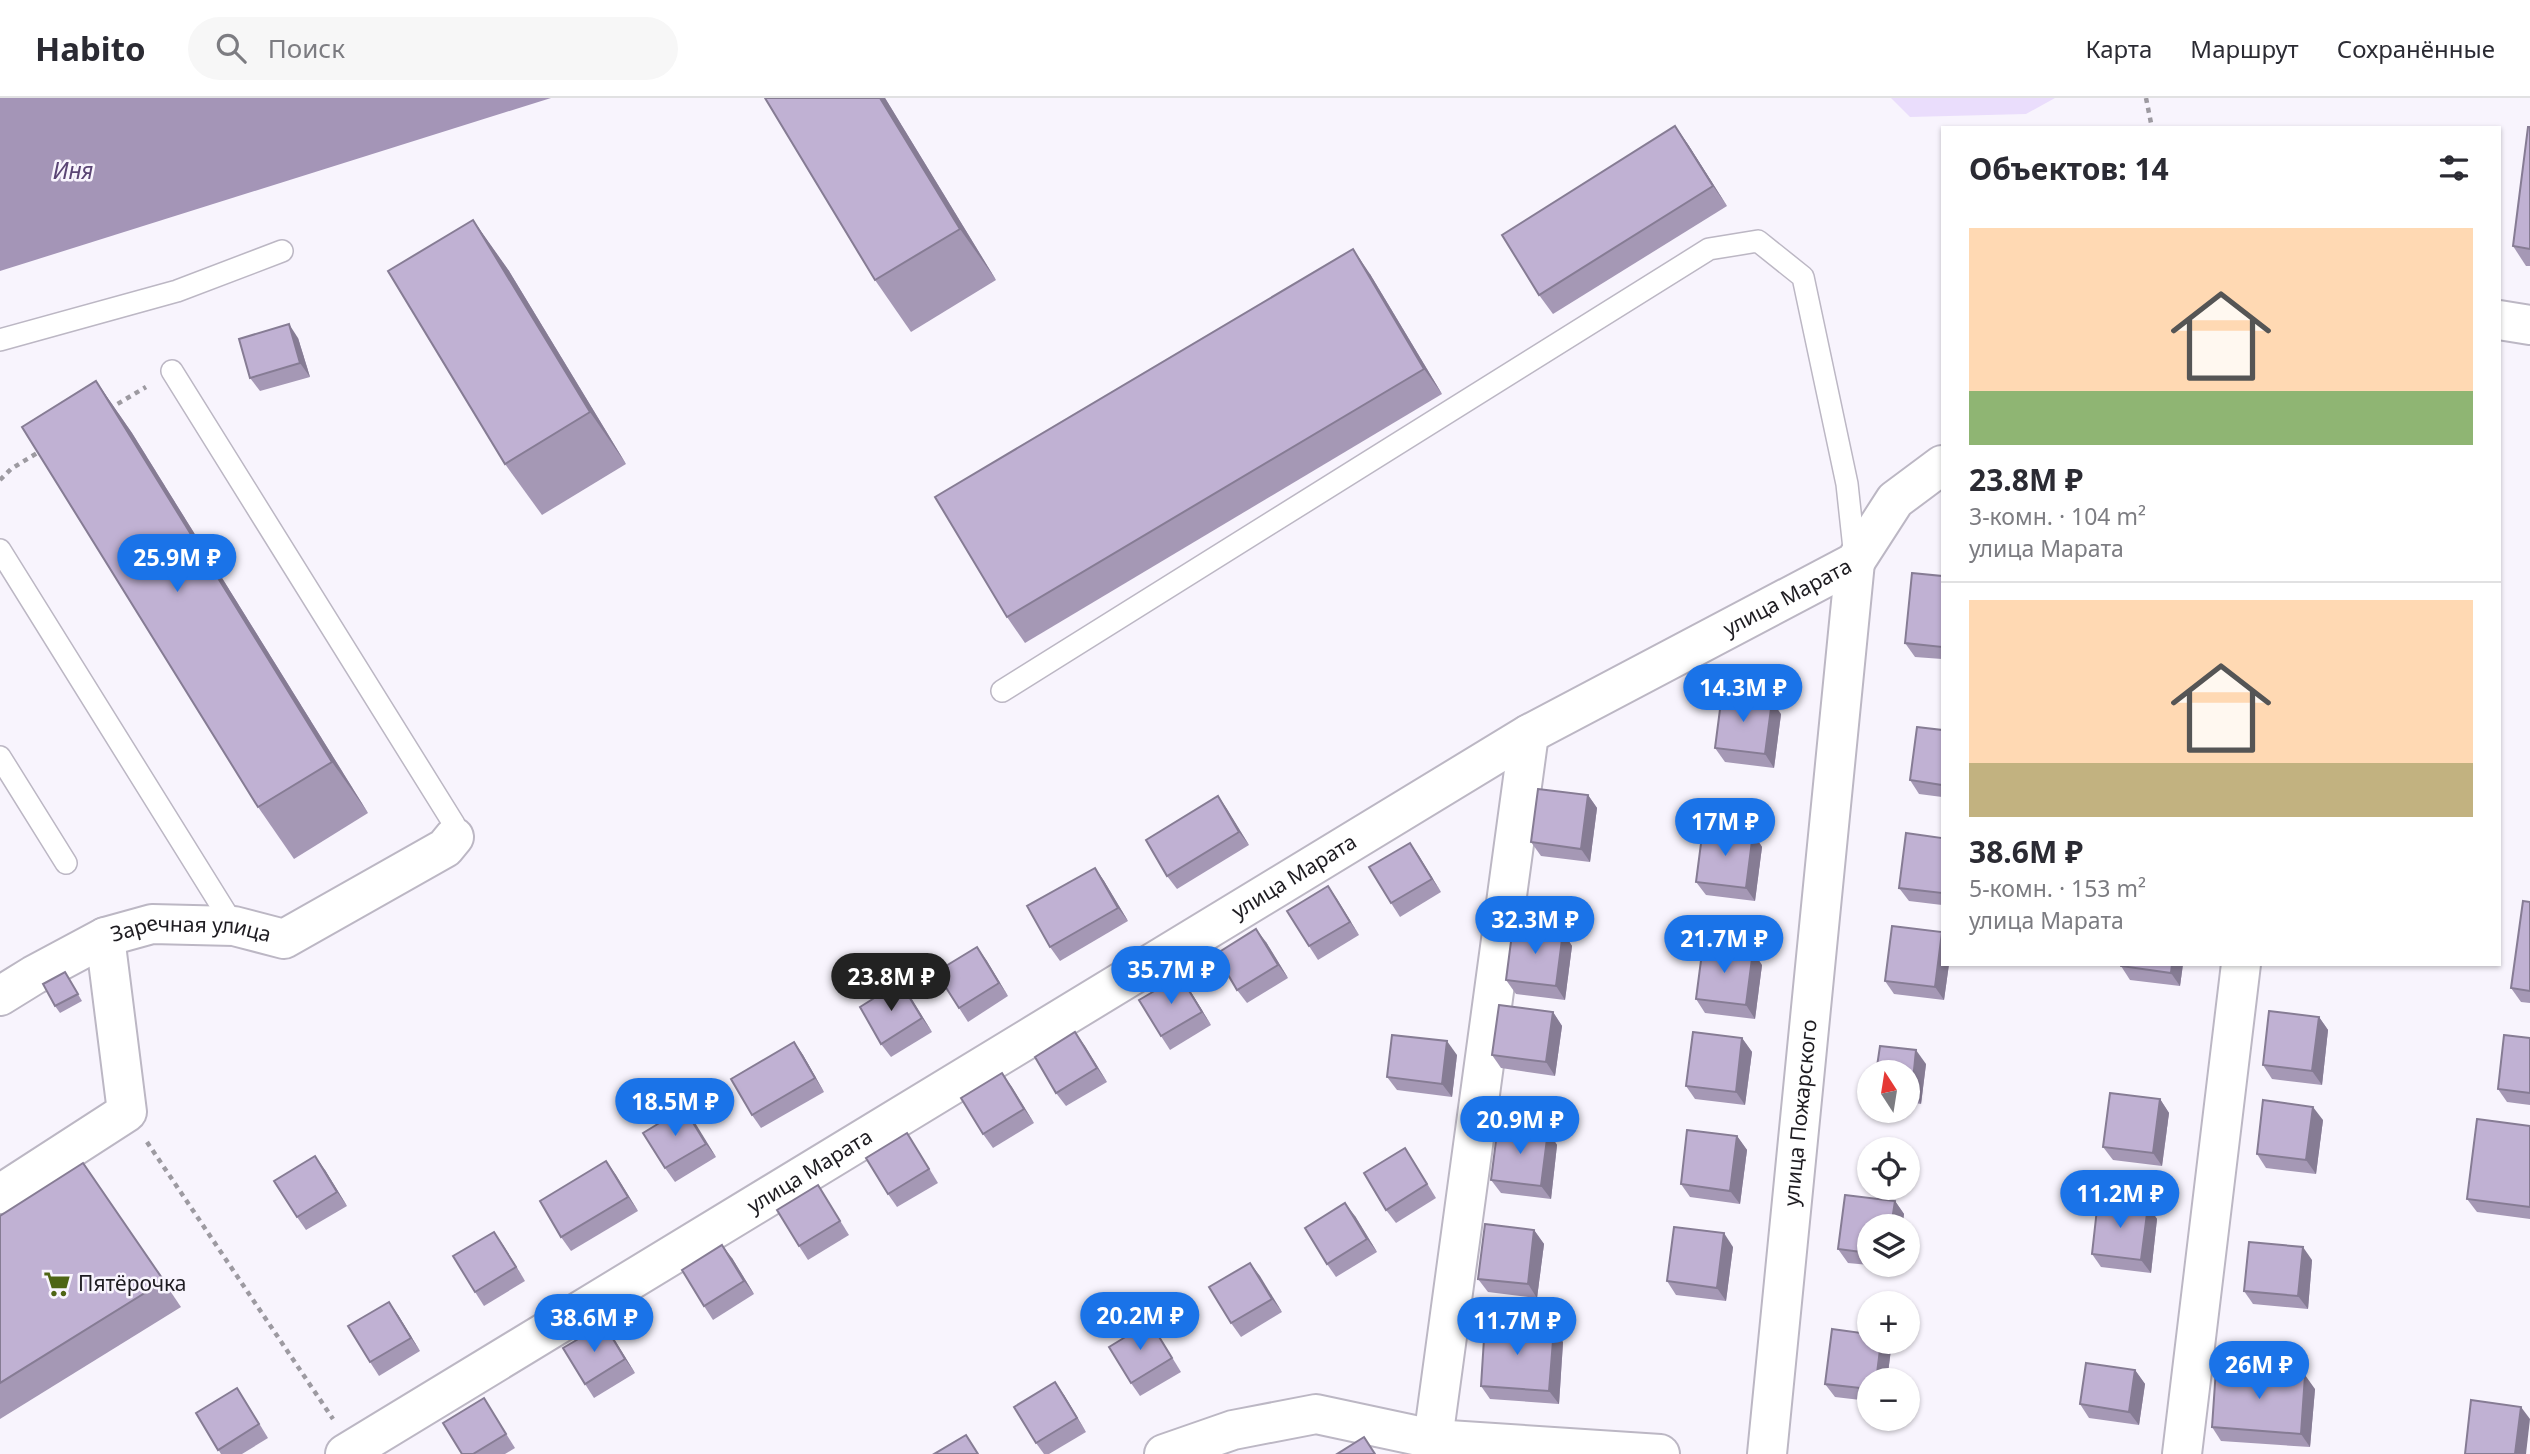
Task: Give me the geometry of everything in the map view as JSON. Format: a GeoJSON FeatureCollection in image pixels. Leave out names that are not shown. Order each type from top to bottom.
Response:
{"type":"FeatureCollection","features":[{"type":"Feature","properties":{"kind":"street"},"geometry":{"type":"LineString","coordinates":[[2501,320],[2530,326]]}},
{"type":"Feature","properties":{"kind":"street","name":"улица Марата"},"geometry":{"type":"LineString","coordinates":[[352,1452],[1529,734],[1855,562],[1895,500],[1941,466]]}},
{"type":"Feature","properties":{"kind":"street","name":"улица Пожарского"},"geometry":{"type":"LineString","coordinates":[[1767,1454],[1855,562]]}},
{"type":"Feature","properties":{"kind":"street"},"geometry":{"type":"LineString","coordinates":[[1432,1447],[1529,734]]}},
{"type":"Feature","properties":{"kind":"street","name":"Заречная улица"},"geometry":{"type":"LineString","coordinates":[[0,996],[105,937],[152,924],[234,926],[284,939],[445,848],[454,837]]}},
{"type":"Feature","properties":{"kind":"street"},"geometry":{"type":"LineString","coordinates":[[0,1194],[127,1112],[105,937]]}},
{"type":"Feature","properties":{"kind":"street"},"geometry":{"type":"LineString","coordinates":[[2182,1454],[2241,966]]}},
{"type":"Feature","properties":{"kind":"street"},"geometry":{"type":"LineString","coordinates":[[1164,1454],[1233,1430],[1316,1414],[1432,1447],[1660,1454]]}},
{"type":"Feature","properties":{"kind":"lane"},"geometry":{"type":"LineString","coordinates":[[1002,691],[1709,249],[1758,241],[1802,276],[1847,484],[1855,562]]}},
{"type":"Feature","properties":{"kind":"lane"},"geometry":{"type":"LineString","coordinates":[[0,340],[177,291],[282,251]]}},
{"type":"Feature","properties":{"kind":"lane"},"geometry":{"type":"LineString","coordinates":[[172,371],[454,824],[454,837]]}},
{"type":"Feature","properties":{"kind":"lane"},"geometry":{"type":"LineString","coordinates":[[0,550],[234,926]]}},
{"type":"Feature","properties":{"kind":"lane"},"geometry":{"type":"LineString","coordinates":[[0,757],[66,863]]}},
{"type":"Feature","properties":{"kind":"path"},"geometry":{"type":"LineString","coordinates":[[2146,98],[2152,126]]}},
{"type":"Feature","properties":{"kind":"path"},"geometry":{"type":"LineString","coordinates":[[103,413],[172,371]]}},
{"type":"Feature","properties":{"kind":"path"},"geometry":{"type":"LineString","coordinates":[[0,480],[11,469],[46,448]]}},
{"type":"Feature","properties":{"kind":"path"},"geometry":{"type":"LineString","coordinates":[[127,1112],[352,1452]]}},
{"type":"Feature","properties":{"kind":"shaded area"},"geometry":{"type":"Polygon","coordinates":[[[1891,98],[2055,98],[2026,114],[1910,117],[1891,98]]]}},
{"type":"Feature","properties":{"kind":"water","name":"Иня"},"geometry":{"type":"Polygon","coordinates":[[[0,98],[551,98],[0,271],[0,98]]]}},
{"type":"Feature","properties":{"kind":"building"},"geometry":{"type":"Polygon","coordinates":[[[765,98],[880,98],[960,229],[875,280],[765,98]]]}},
{"type":"Feature","properties":{"kind":"building"},"geometry":{"type":"Polygon","coordinates":[[[1675,126],[1713,186],[1539,295],[1502,235],[1675,126]]]}},
{"type":"Feature","properties":{"kind":"building"},"geometry":{"type":"Polygon","coordinates":[[[2530,127],[2530,249],[2513,246],[2530,127]]]}},
{"type":"Feature","properties":{"kind":"building"},"geometry":{"type":"Polygon","coordinates":[[[473,220],[590,412],[505,464],[388,271],[473,220]]]}},
{"type":"Feature","properties":{"kind":"building"},"geometry":{"type":"Polygon","coordinates":[[[1353,249],[1424,369],[1007,617],[935,497],[1353,249]]]}},
{"type":"Feature","properties":{"kind":"building"},"geometry":{"type":"Polygon","coordinates":[[[289,324],[300,363],[250,378],[239,339],[289,324]]]}},
{"type":"Feature","properties":{"kind":"building"},"geometry":{"type":"Polygon","coordinates":[[[96,381],[332,762],[258,807],[22,427],[96,381]]]}},
{"type":"Feature","properties":{"kind":"building"},"geometry":{"type":"Polygon","coordinates":[[[1912,573],[1941,576],[1941,647],[1905,643],[1912,573]]]}},
{"type":"Feature","properties":{"kind":"building"},"geometry":{"type":"Polygon","coordinates":[[[1722,694],[1772,701],[1765,754],[1715,748],[1722,694]]]}},
{"type":"Feature","properties":{"kind":"building"},"geometry":{"type":"Polygon","coordinates":[[[1917,727],[1941,730],[1941,785],[1910,780],[1917,727]]]}},
{"type":"Feature","properties":{"kind":"building"},"geometry":{"type":"Polygon","coordinates":[[[1538,789],[1588,795],[1581,849],[1531,842],[1538,789]]]}},
{"type":"Feature","properties":{"kind":"building"},"geometry":{"type":"Polygon","coordinates":[[[1218,796],[1239,832],[1167,876],[1146,840],[1218,796]]]}},
{"type":"Feature","properties":{"kind":"building"},"geometry":{"type":"Polygon","coordinates":[[[1703,828],[1753,833],[1746,888],[1696,882],[1703,828]]]}},
{"type":"Feature","properties":{"kind":"building"},"geometry":{"type":"Polygon","coordinates":[[[1906,833],[1941,838],[1941,893],[1899,888],[1906,833]]]}},
{"type":"Feature","properties":{"kind":"building"},"geometry":{"type":"Polygon","coordinates":[[[1410,843],[1432,879],[1391,903],[1369,867],[1410,843]]]}},
{"type":"Feature","properties":{"kind":"building"},"geometry":{"type":"Polygon","coordinates":[[[1095,868],[1118,908],[1050,947],[1027,906],[1095,868]]]}},
{"type":"Feature","properties":{"kind":"building"},"geometry":{"type":"Polygon","coordinates":[[[1328,886],[1350,922],[1309,946],[1287,911],[1328,886]]]}},
{"type":"Feature","properties":{"kind":"building"},"geometry":{"type":"Polygon","coordinates":[[[2523,901],[2530,902],[2530,991],[2511,988],[2523,901]]]}},
{"type":"Feature","properties":{"kind":"building"},"geometry":{"type":"Polygon","coordinates":[[[1513,926],[1563,932],[1556,986],[1506,980],[1513,926]]]}},
{"type":"Feature","properties":{"kind":"building"},"geometry":{"type":"Polygon","coordinates":[[[1892,926],[1941,932],[1935,987],[1885,981],[1892,926]]]}},
{"type":"Feature","properties":{"kind":"building"},"geometry":{"type":"Polygon","coordinates":[[[1256,929],[1278,965],[1237,990],[1216,954],[1256,929]]]}},
{"type":"Feature","properties":{"kind":"building"},"geometry":{"type":"Polygon","coordinates":[[[1703,945],[1753,951],[1746,1005],[1696,999],[1703,945]]]}},
{"type":"Feature","properties":{"kind":"building"},"geometry":{"type":"Polygon","coordinates":[[[977,947],[999,983],[959,1008],[936,972],[977,947]]]}},
{"type":"Feature","properties":{"kind":"building"},"geometry":{"type":"Polygon","coordinates":[[[2121,966],[2172,966],[2171,973],[2121,966]]]}},
{"type":"Feature","properties":{"kind":"building"},"geometry":{"type":"Polygon","coordinates":[[[65,972],[78,994],[55,1006],[43,984],[65,972]]]}},
{"type":"Feature","properties":{"kind":"building"},"geometry":{"type":"Polygon","coordinates":[[[1180,976],[1202,1012],[1161,1036],[1139,1000],[1180,976]]]}},
{"type":"Feature","properties":{"kind":"building"},"geometry":{"type":"Polygon","coordinates":[[[900,982],[922,1018],[881,1044],[860,1007],[900,982]]]}},
{"type":"Feature","properties":{"kind":"building"},"geometry":{"type":"Polygon","coordinates":[[[1499,1005],[1553,1012],[1546,1062],[1492,1055],[1499,1005]]]}},
{"type":"Feature","properties":{"kind":"building"},"geometry":{"type":"Polygon","coordinates":[[[2269,1011],[2319,1017],[2312,1071],[2263,1065],[2269,1011]]]}},
{"type":"Feature","properties":{"kind":"building"},"geometry":{"type":"Polygon","coordinates":[[[1075,1032],[1097,1068],[1056,1093],[1035,1057],[1075,1032]]]}},
{"type":"Feature","properties":{"kind":"building"},"geometry":{"type":"Polygon","coordinates":[[[1693,1032],[1742,1038],[1736,1092],[1686,1086],[1693,1032]]]}},
{"type":"Feature","properties":{"kind":"building"},"geometry":{"type":"Polygon","coordinates":[[[1392,1035],[1447,1041],[1442,1084],[1387,1077],[1392,1035]]]}},
{"type":"Feature","properties":{"kind":"building"},"geometry":{"type":"Polygon","coordinates":[[[2504,1035],[2530,1038],[2530,1093],[2498,1089],[2504,1035]]]}},
{"type":"Feature","properties":{"kind":"building"},"geometry":{"type":"Polygon","coordinates":[[[794,1042],[815,1078],[752,1115],[731,1079],[794,1042]]]}},
{"type":"Feature","properties":{"kind":"building"},"geometry":{"type":"Polygon","coordinates":[[[1880,1046],[1916,1050],[1915,1060],[1878,1060],[1880,1046]]]}},
{"type":"Feature","properties":{"kind":"building"},"geometry":{"type":"Polygon","coordinates":[[[1002,1073],[1024,1109],[983,1134],[961,1098],[1002,1073]]]}},
{"type":"Feature","properties":{"kind":"building"},"geometry":{"type":"Polygon","coordinates":[[[2110,1093],[2160,1099],[2153,1153],[2103,1147],[2110,1093]]]}},
{"type":"Feature","properties":{"kind":"building"},"geometry":{"type":"Polygon","coordinates":[[[2263,1100],[2313,1107],[2306,1160],[2257,1154],[2263,1100]]]}},
{"type":"Feature","properties":{"kind":"building"},"geometry":{"type":"Polygon","coordinates":[[[684,1108],[706,1144],[665,1168],[643,1133],[684,1108]]]}},
{"type":"Feature","properties":{"kind":"building"},"geometry":{"type":"Polygon","coordinates":[[[2477,1119],[2530,1126],[2530,1207],[2467,1199],[2477,1119]]]}},
{"type":"Feature","properties":{"kind":"building"},"geometry":{"type":"Polygon","coordinates":[[[1498,1125],[1548,1131],[1541,1186],[1491,1180],[1498,1125]]]}},
{"type":"Feature","properties":{"kind":"building"},"geometry":{"type":"Polygon","coordinates":[[[1687,1130],[1737,1136],[1730,1191],[1681,1184],[1687,1130]]]}},
{"type":"Feature","properties":{"kind":"building"},"geometry":{"type":"Polygon","coordinates":[[[907,1133],[929,1169],[888,1194],[866,1158],[907,1133]]]}},
{"type":"Feature","properties":{"kind":"building"},"geometry":{"type":"Polygon","coordinates":[[[1405,1148],[1427,1184],[1386,1210],[1364,1173],[1405,1148]]]}},
{"type":"Feature","properties":{"kind":"building"},"geometry":{"type":"Polygon","coordinates":[[[315,1156],[337,1192],[297,1217],[274,1181],[315,1156]]]}},
{"type":"Feature","properties":{"kind":"building"},"geometry":{"type":"Polygon","coordinates":[[[606,1161],[628,1197],[561,1237],[540,1201],[606,1161]]]}},
{"type":"Feature","properties":{"kind":"building"},"geometry":{"type":"Polygon","coordinates":[[[83,1163],[164,1281],[0,1383],[0,1216],[83,1163]]]}},
{"type":"Feature","properties":{"kind":"building"},"geometry":{"type":"Polygon","coordinates":[[[818,1185],[840,1221],[799,1246],[777,1210],[818,1185]]]}},
{"type":"Feature","properties":{"kind":"building"},"geometry":{"type":"Polygon","coordinates":[[[1845,1195],[1857,1196],[1857,1200],[1895,1201],[1893,1214],[1857,1214],[1857,1251],[1838,1249],[1845,1195]]]}},
{"type":"Feature","properties":{"kind":"building"},"geometry":{"type":"Polygon","coordinates":[[[2098,1200],[2148,1206],[2141,1260],[2092,1254],[2098,1200]]]}},
{"type":"Feature","properties":{"kind":"building"},"geometry":{"type":"Polygon","coordinates":[[[1345,1203],[1367,1239],[1327,1264],[1305,1228],[1345,1203]]]}},
{"type":"Feature","properties":{"kind":"building"},"geometry":{"type":"Polygon","coordinates":[[[1485,1224],[1534,1230],[1528,1284],[1478,1279],[1485,1224]]]}},
{"type":"Feature","properties":{"kind":"building"},"geometry":{"type":"Polygon","coordinates":[[[1674,1227],[1724,1233],[1717,1288],[1667,1281],[1674,1227]]]}},
{"type":"Feature","properties":{"kind":"building"},"geometry":{"type":"Polygon","coordinates":[[[494,1232],[516,1267],[475,1292],[453,1256],[494,1232]]]}},
{"type":"Feature","properties":{"kind":"building"},"geometry":{"type":"Polygon","coordinates":[[[2249,1242],[2303,1247],[2298,1296],[2244,1291],[2249,1242]]]}},
{"type":"Feature","properties":{"kind":"building"},"geometry":{"type":"Polygon","coordinates":[[[722,1245],[744,1281],[704,1306],[682,1270],[722,1245]]]}},
{"type":"Feature","properties":{"kind":"building"},"geometry":{"type":"Polygon","coordinates":[[[1250,1263],[1272,1299],[1231,1323],[1209,1287],[1250,1263]]]}},
{"type":"Feature","properties":{"kind":"building"},"geometry":{"type":"Polygon","coordinates":[[[389,1302],[411,1338],[370,1362],[348,1326],[389,1302]]]}},
{"type":"Feature","properties":{"kind":"building"},"geometry":{"type":"Polygon","coordinates":[[[1150,1322],[1172,1358],[1131,1383],[1109,1347],[1150,1322]]]}},
{"type":"Feature","properties":{"kind":"building"},"geometry":{"type":"Polygon","coordinates":[[[1485,1323],[1554,1328],[1549,1391],[1481,1386],[1485,1323]]]}},
{"type":"Feature","properties":{"kind":"building"},"geometry":{"type":"Polygon","coordinates":[[[604,1324],[625,1359],[585,1384],[563,1348],[604,1324]]]}},
{"type":"Feature","properties":{"kind":"building"},"geometry":{"type":"Polygon","coordinates":[[[1832,1329],[1857,1332],[1857,1354],[1879,1354],[1878,1368],[1857,1368],[1857,1388],[1825,1384],[1832,1329]]]}},
{"type":"Feature","properties":{"kind":"building"},"geometry":{"type":"Polygon","coordinates":[[[2086,1363],[2135,1370],[2129,1412],[2080,1404],[2086,1363]]]}},
{"type":"Feature","properties":{"kind":"building"},"geometry":{"type":"Polygon","coordinates":[[[2216,1369],[2305,1375],[2301,1434],[2212,1427],[2216,1369]]]}},
{"type":"Feature","properties":{"kind":"building"},"geometry":{"type":"Polygon","coordinates":[[[1055,1382],[1077,1418],[1036,1443],[1014,1407],[1055,1382]]]}},
{"type":"Feature","properties":{"kind":"building"},"geometry":{"type":"Polygon","coordinates":[[[237,1388],[259,1424],[218,1450],[196,1413],[237,1388]]]}},
{"type":"Feature","properties":{"kind":"building"},"geometry":{"type":"Polygon","coordinates":[[[484,1398],[506,1434],[473,1454],[462,1454],[443,1423],[484,1398]]]}},
{"type":"Feature","properties":{"kind":"building"},"geometry":{"type":"Polygon","coordinates":[[[2471,1400],[2521,1407],[2515,1454],[2465,1454],[2471,1400]]]}},
{"type":"Feature","properties":{"kind":"building"},"geometry":{"type":"Polygon","coordinates":[[[966,1435],[978,1454],[934,1454],[966,1435]]]}},
{"type":"Feature","properties":{"kind":"building"},"geometry":{"type":"Polygon","coordinates":[[[1364,1437],[1375,1454],[1337,1454],[1364,1437]]]}},
{"type":"Feature","properties":{"kind":"place","name":"Пятёрочка"},"geometry":{"type":"Point","coordinates":[57,1284]}}]}
